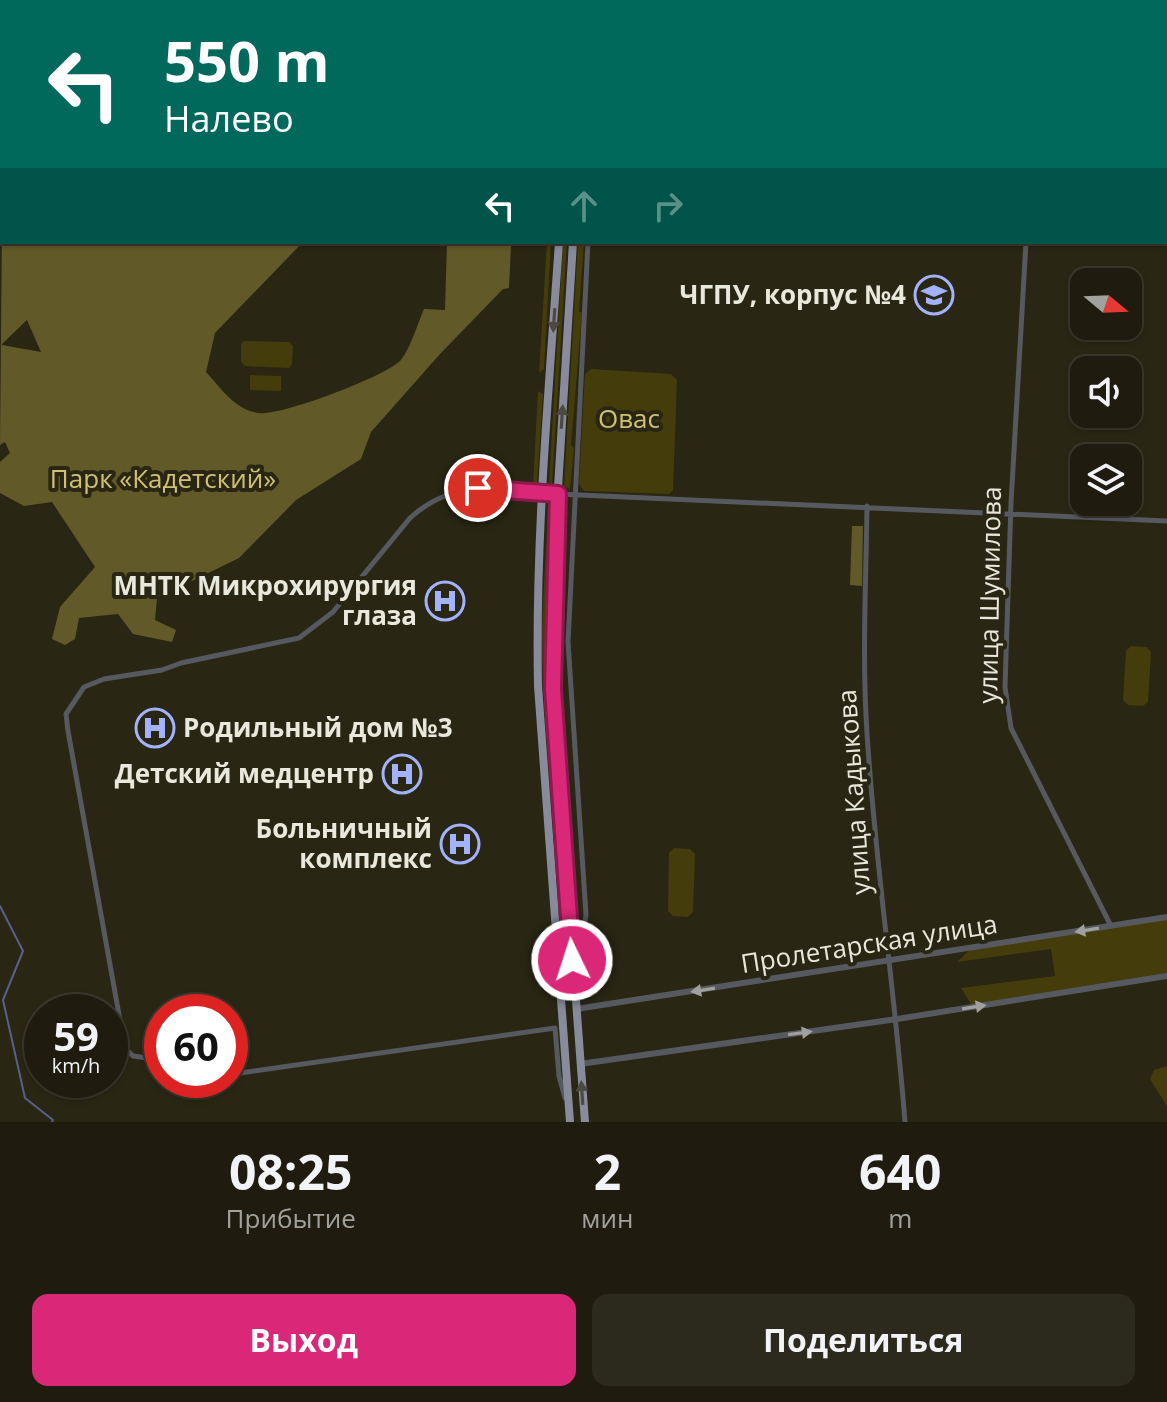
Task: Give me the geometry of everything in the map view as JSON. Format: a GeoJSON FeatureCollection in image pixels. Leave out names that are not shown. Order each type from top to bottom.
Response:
{"type":"FeatureCollection","features":[{"type":"Feature","properties":{"kind":"main road"},"geometry":{"type":"LineString","coordinates":[[559,244],[537,646],[570,1118]]}},
{"type":"Feature","properties":{"kind":"main road"},"geometry":{"type":"LineString","coordinates":[[573,244],[552,650],[556,746],[585,1122]]}},
{"type":"Feature","properties":{"kind":"main road"},"geometry":{"type":"LineString","coordinates":[[543,494],[558,494]]}},
{"type":"Feature","properties":{"kind":"main road"},"geometry":{"type":"LineString","coordinates":[[542,747],[556,746]]}},
{"type":"Feature","properties":{"kind":"main road"},"geometry":{"type":"LineString","coordinates":[[548,827],[562,826]]}},
{"type":"Feature","properties":{"kind":"main road"},"geometry":{"type":"LineString","coordinates":[[557,940],[571,939]]}},
{"type":"Feature","properties":{"kind":"main road"},"geometry":{"type":"LineString","coordinates":[[562,1015],[576,1009]]}},
{"type":"Feature","properties":{"kind":"main road"},"geometry":{"type":"LineString","coordinates":[[566,1060],[580,1064]]}},
{"type":"Feature","properties":{"kind":"street"},"geometry":{"type":"LineString","coordinates":[[572,960],[582,940],[586,915],[569,678],[574,495],[588,244]]}},
{"type":"Feature","properties":{"kind":"street","name":"улица Шумилова"},"geometry":{"type":"LineString","coordinates":[[1026,244],[1011,513],[1005,687],[1008,716],[1011,728],[1111,926]]}},
{"type":"Feature","properties":{"kind":"street"},"geometry":{"type":"LineString","coordinates":[[144,1058],[133,1056],[125,1048],[66,714],[79,691],[104,679],[162,670],[181,663],[299,638],[333,612],[410,518],[436,499],[463,489],[478,488],[543,494]]}},
{"type":"Feature","properties":{"kind":"street"},"geometry":{"type":"LineString","coordinates":[[558,494],[1167,521]]}},
{"type":"Feature","properties":{"kind":"street","name":"улица Кадыкова"},"geometry":{"type":"LineString","coordinates":[[867,506],[865,701],[873,813],[897,1019],[905,1122]]}},
{"type":"Feature","properties":{"kind":"street","name":"Пролетарская улица"},"geometry":{"type":"LineString","coordinates":[[576,1009],[1167,917]]}},
{"type":"Feature","properties":{"kind":"street"},"geometry":{"type":"LineString","coordinates":[[580,1064],[897,1019],[1167,976]]}},
{"type":"Feature","properties":{"kind":"street"},"geometry":{"type":"LineString","coordinates":[[562,1015],[555,1028],[559,1076],[570,1118]]}},
{"type":"Feature","properties":{"kind":"street"},"geometry":{"type":"LineString","coordinates":[[248,1071],[555,1028]]}},
{"type":"Feature","properties":{"kind":"green space","name":"Парк «Кадетский»"},"geometry":{"type":"Polygon","coordinates":[[[2,244],[301,244],[215,333],[206,372],[235,402],[258,413],[287,409],[332,394],[376,376],[401,360],[424,309],[445,310],[447,244],[511,246],[509,288],[503,289],[440,354],[371,432],[361,459],[296,500],[239,558],[157,598],[155,620],[176,630],[172,642],[133,634],[118,614],[79,618],[75,639],[65,645],[52,639],[60,607],[95,567],[52,502],[24,506],[0,493],[0,462],[10,453],[5,442],[0,445],[2,244]],[[27,320],[2,345],[41,352],[27,320]]]}},
{"type":"Feature","properties":{"kind":"green space"},"geometry":{"type":"Polygon","coordinates":[[[547,244],[551,244],[544,369],[539,373],[547,244]]]}},
{"type":"Feature","properties":{"kind":"green space"},"geometry":{"type":"Polygon","coordinates":[[[563,244],[567,244],[552,484],[549,484],[563,244]]]}},
{"type":"Feature","properties":{"kind":"green space"},"geometry":{"type":"Polygon","coordinates":[[[578,244],[584,244],[579,311],[582,313],[571,445],[574,448],[570,489],[564,486],[578,244]]]}},
{"type":"Feature","properties":{"kind":"green space"},"geometry":{"type":"Polygon","coordinates":[[[244,341],[289,342],[293,346],[292,364],[289,368],[245,366],[241,362],[241,344],[244,341]]]}},
{"type":"Feature","properties":{"kind":"green space","name":"Овас"},"geometry":{"type":"Polygon","coordinates":[[[591,369],[671,374],[677,380],[673,490],[669,494],[584,491],[579,484],[585,374],[591,369]]]}},
{"type":"Feature","properties":{"kind":"green space"},"geometry":{"type":"Polygon","coordinates":[[[250,375],[281,376],[281,391],[250,390],[250,375]]]}},
{"type":"Feature","properties":{"kind":"green space"},"geometry":{"type":"Polygon","coordinates":[[[538,391],[543,394],[537,485],[533,485],[538,391]]]}},
{"type":"Feature","properties":{"kind":"green space"},"geometry":{"type":"Polygon","coordinates":[[[548,510],[551,510],[545,639],[550,737],[546,737],[541,639],[548,510]]]}},
{"type":"Feature","properties":{"kind":"green space"},"geometry":{"type":"Polygon","coordinates":[[[852,526],[863,526],[862,586],[850,585],[852,526]]]}},
{"type":"Feature","properties":{"kind":"green space"},"geometry":{"type":"Polygon","coordinates":[[[1131,646],[1147,647],[1151,652],[1148,702],[1143,706],[1128,705],[1123,700],[1126,651],[1131,646]]]}},
{"type":"Feature","properties":{"kind":"green space"},"geometry":{"type":"Polygon","coordinates":[[[674,848],[690,849],[695,854],[693,912],[688,917],[673,916],[668,911],[669,853],[674,848]]]}},
{"type":"Feature","properties":{"kind":"green space"},"geometry":{"type":"Polygon","coordinates":[[[1167,918],[1167,975],[973,1007],[961,988],[1055,976],[1051,949],[957,962],[973,947],[1167,918]]]}},
{"type":"Feature","properties":{"kind":"green space"},"geometry":{"type":"Polygon","coordinates":[[[1167,1066],[1167,1106],[1150,1079],[1154,1070],[1167,1066]]]}},
{"type":"Feature","properties":{"kind":"waterway"},"geometry":{"type":"LineString","coordinates":[[0,906],[23,951],[3,1000],[25,1098],[52,1122]]}},
{"type":"Feature","properties":{"kind":"place","name":"ЧГПУ, корпус №4"},"geometry":{"type":"Point","coordinates":[934,295]}},
{"type":"Feature","properties":{"kind":"place","name":"МНТК Микрохирургия глаза"},"geometry":{"type":"Point","coordinates":[445,601]}},
{"type":"Feature","properties":{"kind":"place","name":"Родильный дом №3"},"geometry":{"type":"Point","coordinates":[155,728]}},
{"type":"Feature","properties":{"kind":"place","name":"Детский медцентр"},"geometry":{"type":"Point","coordinates":[402,774]}},
{"type":"Feature","properties":{"kind":"place","name":"Больничный комплекс"},"geometry":{"type":"Point","coordinates":[460,844]}},
{"type":"Feature","properties":{"kind":"route"},"geometry":{"type":"LineString","coordinates":[[478,488],[558,494],[553,689],[572,960]]}}]}
